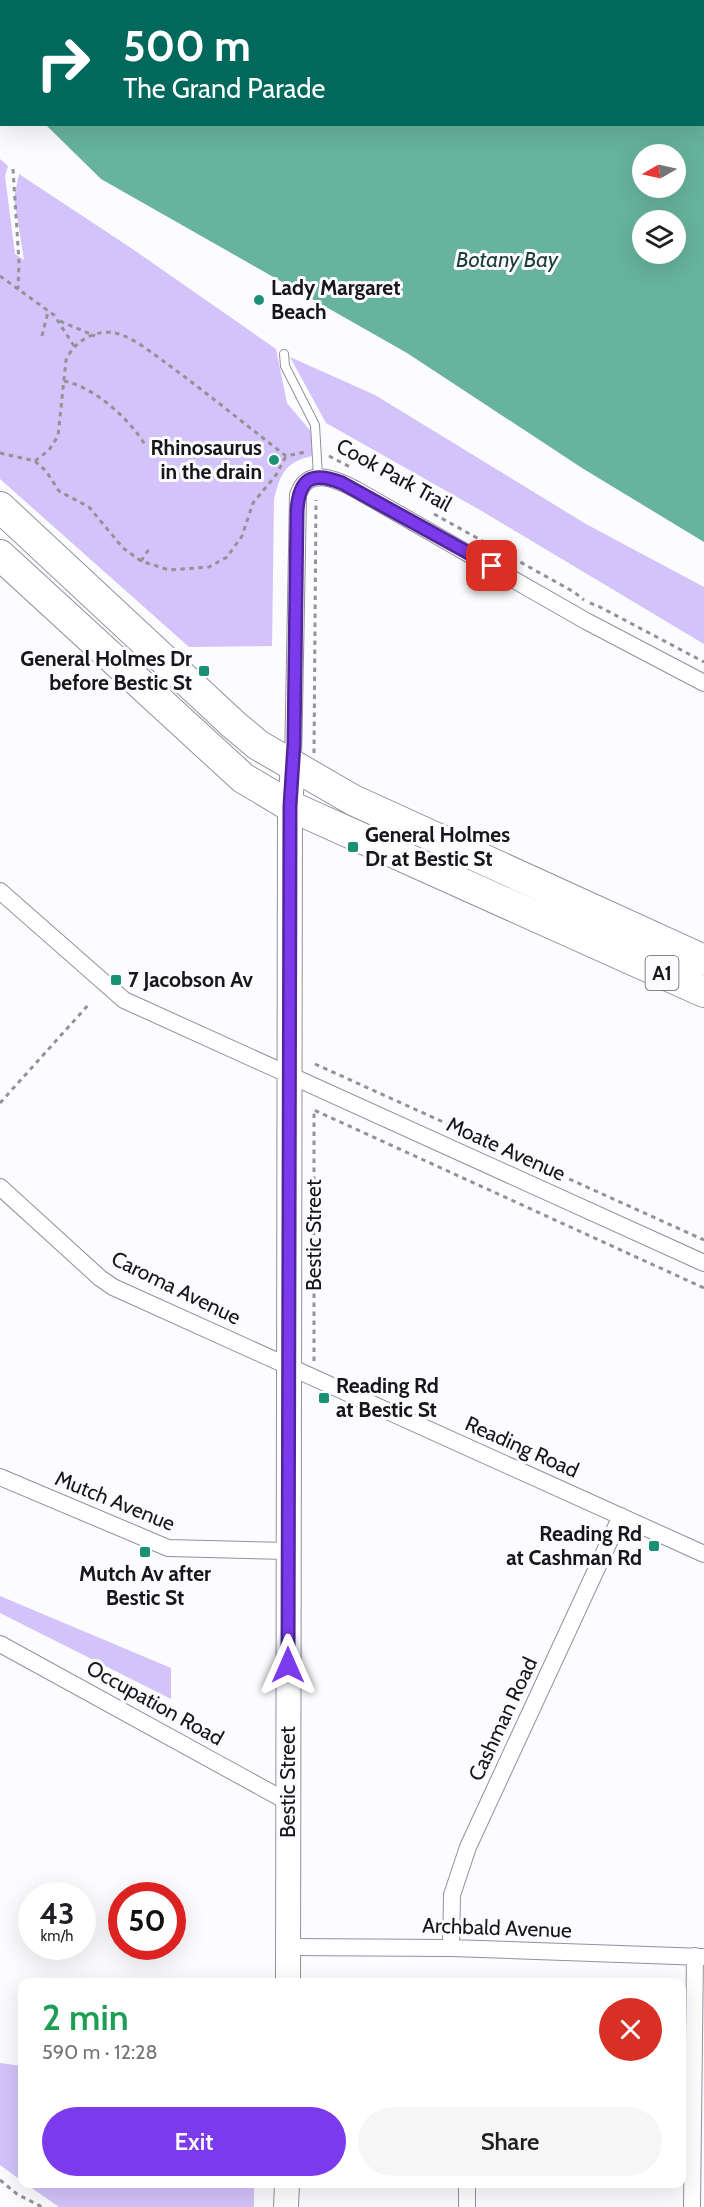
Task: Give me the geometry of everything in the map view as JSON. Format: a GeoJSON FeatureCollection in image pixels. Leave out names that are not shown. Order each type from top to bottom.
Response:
{"type":"FeatureCollection","features":[{"type":"Feature","properties":{"kind":"highway","name":"A1"},"geometry":{"type":"LineString","coordinates":[[0,507],[258,745],[303,762],[353,800],[704,960]]}},
{"type":"Feature","properties":{"kind":"highway","name":"A1"},"geometry":{"type":"LineString","coordinates":[[0,555],[243,778],[290,806],[704,992]]}},
{"type":"Feature","properties":{"kind":"main road","name":"Bestic Street"},"geometry":{"type":"LineString","coordinates":[[288,1978],[290,806],[303,762]]}},
{"type":"Feature","properties":{"kind":"main road"},"geometry":{"type":"LineString","coordinates":[[286,2207],[287,2188]]}},
{"type":"Feature","properties":{"kind":"street"},"geometry":{"type":"LineString","coordinates":[[318,476],[330,478],[355,489],[586,621],[704,683]]}},
{"type":"Feature","properties":{"kind":"street","name":"Bestic Street"},"geometry":{"type":"LineString","coordinates":[[303,762],[298,495],[304,483],[318,476]]}},
{"type":"Feature","properties":{"kind":"street","name":"Moate Avenue"},"geometry":{"type":"LineString","coordinates":[[0,891],[124,1000],[704,1263]]}},
{"type":"Feature","properties":{"kind":"street","name":"Caroma Avenue"},"geometry":{"type":"LineString","coordinates":[[0,1187],[105,1282],[289,1367]]}},
{"type":"Feature","properties":{"kind":"street","name":"Reading Road"},"geometry":{"type":"LineString","coordinates":[[289,1367],[704,1554]]}},
{"type":"Feature","properties":{"kind":"street","name":"Mutch Avenue"},"geometry":{"type":"LineString","coordinates":[[0,1478],[168,1548],[289,1551]]}},
{"type":"Feature","properties":{"kind":"street","name":"Cashman Road"},"geometry":{"type":"LineString","coordinates":[[451,1948],[452,1895],[468,1847],[621,1516]]}},
{"type":"Feature","properties":{"kind":"street","name":"Occupation Road"},"geometry":{"type":"LineString","coordinates":[[0,1644],[288,1802]]}},
{"type":"Feature","properties":{"kind":"street","name":"Archbald Avenue"},"geometry":{"type":"LineString","coordinates":[[289,1947],[451,1948],[700,1956]]}},
{"type":"Feature","properties":{"kind":"street"},"geometry":{"type":"LineString","coordinates":[[692,2207],[700,1956]]}},
{"type":"Feature","properties":{"kind":"street"},"geometry":{"type":"LineString","coordinates":[[467,2188],[467,2207]]}},
{"type":"Feature","properties":{"kind":"lane"},"geometry":{"type":"LineString","coordinates":[[284,354],[285,366],[315,425],[318,476]]}},
{"type":"Feature","properties":{"kind":"path"},"geometry":{"type":"LineString","coordinates":[[13,169],[19,262],[18,289]]}},
{"type":"Feature","properties":{"kind":"path"},"geometry":{"type":"LineString","coordinates":[[0,276],[58,320],[74,346]]}},
{"type":"Feature","properties":{"kind":"path"},"geometry":{"type":"LineString","coordinates":[[42,336],[48,311]]}},
{"type":"Feature","properties":{"kind":"path"},"geometry":{"type":"LineString","coordinates":[[58,320],[94,336]]}},
{"type":"Feature","properties":{"kind":"path"},"geometry":{"type":"LineString","coordinates":[[0,453],[36,461],[46,471],[59,491],[89,507],[123,548],[141,561],[169,570],[209,567],[227,557],[242,536],[253,503],[276,475],[286,456],[203,390],[132,341],[110,332],[82,340],[74,346],[66,360],[58,436],[54,444],[36,461]]}},
{"type":"Feature","properties":{"kind":"path"},"geometry":{"type":"LineString","coordinates":[[64,381],[79,385],[129,421],[145,445]]}},
{"type":"Feature","properties":{"kind":"path","name":"Cook Park Trail"},"geometry":{"type":"LineString","coordinates":[[286,456],[318,451],[355,470]]}},
{"type":"Feature","properties":{"kind":"path"},"geometry":{"type":"LineString","coordinates":[[303,762],[316,500]]}},
{"type":"Feature","properties":{"kind":"path","name":"Cook Park Trail"},"geometry":{"type":"LineString","coordinates":[[428,511],[574,592],[587,603],[600,607],[704,662]]}},
{"type":"Feature","properties":{"kind":"path"},"geometry":{"type":"LineString","coordinates":[[141,561],[151,546]]}},
{"type":"Feature","properties":{"kind":"path"},"geometry":{"type":"LineString","coordinates":[[0,1103],[90,1003]]}},
{"type":"Feature","properties":{"kind":"path","name":"Moate Avenue"},"geometry":{"type":"LineString","coordinates":[[315,1064],[704,1240]]}},
{"type":"Feature","properties":{"kind":"path","name":"Moate Avenue"},"geometry":{"type":"LineString","coordinates":[[314,1110],[704,1288]]}},
{"type":"Feature","properties":{"kind":"path","name":"Bestic Street"},"geometry":{"type":"LineString","coordinates":[[314,1110],[314,1361]]}},
{"type":"Feature","properties":{"kind":"path"},"geometry":{"type":"LineString","coordinates":[[0,2180],[17,2194],[42,2207]]}},
{"type":"Feature","properties":{"kind":"shaded area"},"geometry":{"type":"Polygon","coordinates":[[[0,159],[8,166],[5,176],[15,254],[24,260],[14,198],[19,174],[134,250],[276,349],[287,403],[313,434],[312,456],[296,462],[285,470],[274,500],[272,646],[189,647],[0,479],[0,159]]]}},
{"type":"Feature","properties":{"kind":"shaded area"},"geometry":{"type":"Polygon","coordinates":[[[290,357],[375,395],[586,524],[704,587],[704,644],[480,510],[326,423],[290,357]]]}},
{"type":"Feature","properties":{"kind":"shaded area"},"geometry":{"type":"Polygon","coordinates":[[[0,1596],[171,1668],[171,1699],[0,1613],[0,1596]]]}},
{"type":"Feature","properties":{"kind":"shaded area"},"geometry":{"type":"Polygon","coordinates":[[[0,2063],[18,2065],[18,2178],[0,2165],[0,2063]]]}},
{"type":"Feature","properties":{"kind":"shaded area"},"geometry":{"type":"Polygon","coordinates":[[[32,2188],[254,2188],[254,2207],[59,2207],[32,2188]]]}},
{"type":"Feature","properties":{"kind":"water","name":"Botany Bay"},"geometry":{"type":"Polygon","coordinates":[[[47,126],[704,126],[704,542],[582,468],[407,353],[101,179],[47,126]]]}},
{"type":"Feature","properties":{"kind":"place","name":"Lady Margaret Beach"},"geometry":{"type":"Point","coordinates":[259,300]}},
{"type":"Feature","properties":{"kind":"place","name":"Rhinosaurus in the drain"},"geometry":{"type":"Point","coordinates":[274,460]}},
{"type":"Feature","properties":{"kind":"place","name":"General Holmes Dr before Bestic St"},"geometry":{"type":"Point","coordinates":[204,671]}},
{"type":"Feature","properties":{"kind":"place","name":"General Holmes Dr at Bestic St"},"geometry":{"type":"Point","coordinates":[353,847]}},
{"type":"Feature","properties":{"kind":"place","name":"7 Jacobson Av"},"geometry":{"type":"Point","coordinates":[116,980]}},
{"type":"Feature","properties":{"kind":"place","name":"Reading Rd at Bestic St"},"geometry":{"type":"Point","coordinates":[324,1398]}},
{"type":"Feature","properties":{"kind":"place","name":"Reading Rd at Cashman Rd"},"geometry":{"type":"Point","coordinates":[654,1546]}},
{"type":"Feature","properties":{"kind":"place","name":"Mutch Av after Bestic St"},"geometry":{"type":"Point","coordinates":[145,1552]}},
{"type":"Feature","properties":{"kind":"route"},"geometry":{"type":"LineString","coordinates":[[288,1665],[290,806],[294,744],[297,511],[300,489],[304,483],[318,476],[330,478],[355,489],[492,566]]}}]}
